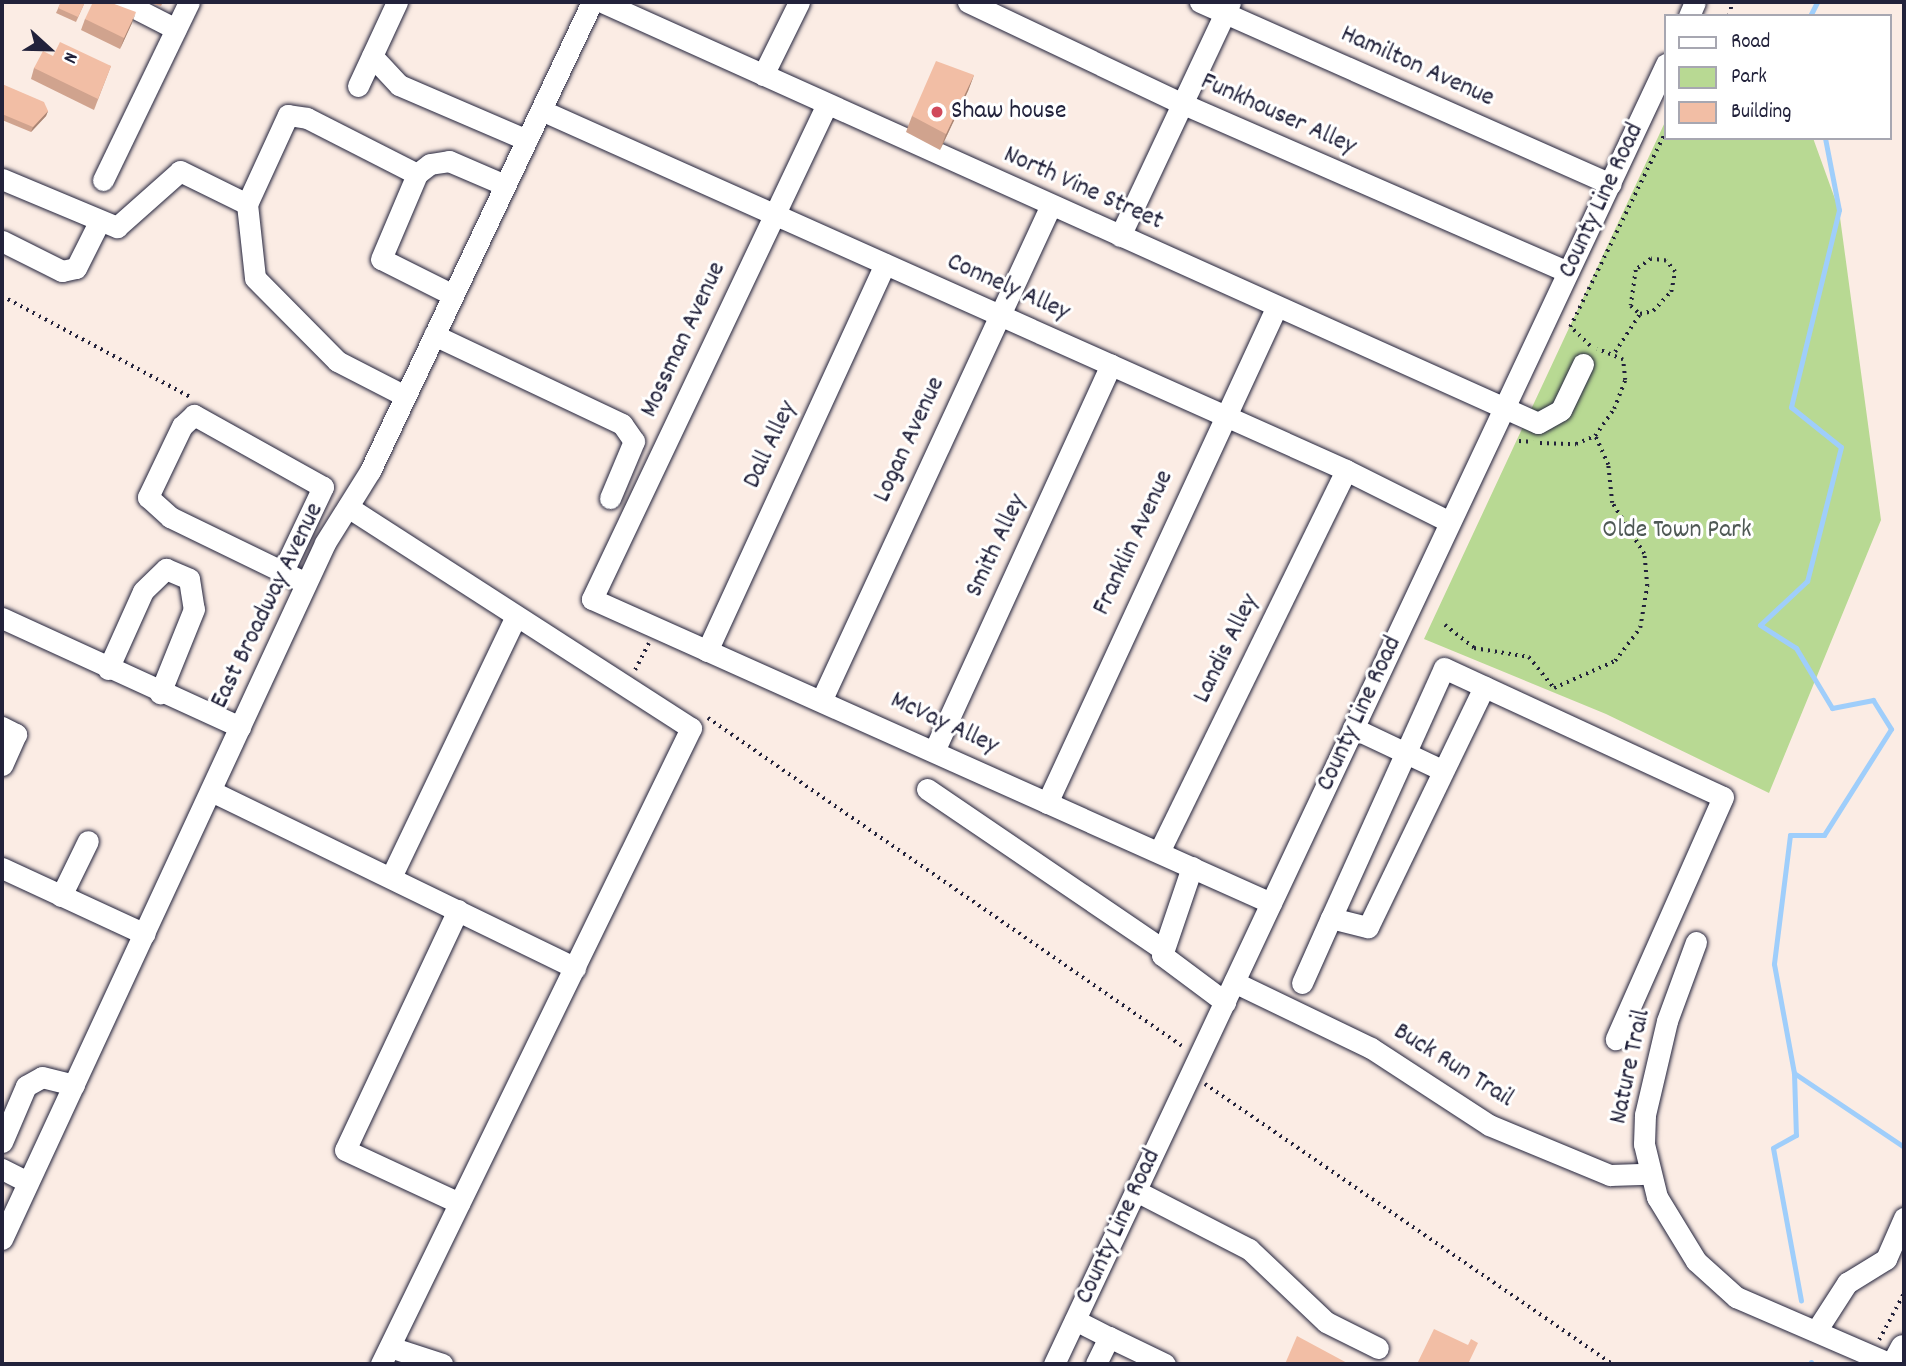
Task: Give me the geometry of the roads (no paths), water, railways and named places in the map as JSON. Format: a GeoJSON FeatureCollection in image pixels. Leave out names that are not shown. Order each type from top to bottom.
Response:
{"type":"FeatureCollection","features":[{"type":"Feature","properties":{"kind":"main road"},"geometry":{"type":"LineString","coordinates":[[1886,1361],[1904,1349]]}},
{"type":"Feature","properties":{"kind":"street"},"geometry":{"type":"LineString","coordinates":[[123,2],[176,29]]}},
{"type":"Feature","properties":{"kind":"street"},"geometry":{"type":"LineString","coordinates":[[103,180],[189,2]]}},
{"type":"Feature","properties":{"kind":"street"},"geometry":{"type":"LineString","coordinates":[[358,86],[397,2]]}},
{"type":"Feature","properties":{"kind":"street","name":"East Broadway Avenue"},"geometry":{"type":"LineString","coordinates":[[2,1239],[306,583],[405,396],[593,2]]}},
{"type":"Feature","properties":{"kind":"street","name":"North Vine Street"},"geometry":{"type":"LineString","coordinates":[[601,2],[1503,410],[1538,423],[1551,421],[1583,364]]}},
{"type":"Feature","properties":{"kind":"street"},"geometry":{"type":"LineString","coordinates":[[763,75],[799,2]]}},
{"type":"Feature","properties":{"kind":"street","name":"Funkhouser Alley"},"geometry":{"type":"LineString","coordinates":[[968,2],[1181,103],[1568,272]]}},
{"type":"Feature","properties":{"kind":"street","name":"Hamilton Avenue"},"geometry":{"type":"LineString","coordinates":[[1200,2],[1227,7],[1610,184]]}},
{"type":"Feature","properties":{"kind":"street"},"geometry":{"type":"LineString","coordinates":[[1120,236],[1227,7]]}},
{"type":"Feature","properties":{"kind":"street"},"geometry":{"type":"LineString","coordinates":[[372,56],[400,85],[527,140]]}},
{"type":"Feature","properties":{"kind":"street","name":"County Line Road"},"geometry":{"type":"LineString","coordinates":[[1055,1364],[1664,68]]}},
{"type":"Feature","properties":{"kind":"street","name":"Mossman Avenue"},"geometry":{"type":"LineString","coordinates":[[592,599],[827,104]]}},
{"type":"Feature","properties":{"kind":"street","name":"Connely Alley"},"geometry":{"type":"LineString","coordinates":[[541,110],[1346,470],[1450,522]]}},
{"type":"Feature","properties":{"kind":"street"},"geometry":{"type":"LineString","coordinates":[[405,396],[337,361],[255,278],[247,204],[288,115],[307,118],[417,174]]}},
{"type":"Feature","properties":{"kind":"street"},"geometry":{"type":"LineString","coordinates":[[453,295],[381,259],[417,174],[430,164],[449,161],[505,185]]}},
{"type":"Feature","properties":{"kind":"street"},"geometry":{"type":"LineString","coordinates":[[2,179],[98,224],[117,227],[180,171],[247,204]]}},
{"type":"Feature","properties":{"kind":"street","name":"Logan Avenue"},"geometry":{"type":"LineString","coordinates":[[822,699],[1051,205]]}},
{"type":"Feature","properties":{"kind":"street"},"geometry":{"type":"LineString","coordinates":[[2,241],[62,271],[76,268],[98,224]]}},
{"type":"Feature","properties":{"kind":"street","name":"Dall Alley"},"geometry":{"type":"LineString","coordinates":[[707,651],[885,264]]}},
{"type":"Feature","properties":{"kind":"street","name":"Franklin Avenue"},"geometry":{"type":"LineString","coordinates":[[1047,803],[1276,308]]}},
{"type":"Feature","properties":{"kind":"street"},"geometry":{"type":"LineString","coordinates":[[435,335],[622,424],[634,441],[610,498]]}},
{"type":"Feature","properties":{"kind":"street","name":"Smith Alley"},"geometry":{"type":"LineString","coordinates":[[934,751],[1111,365]]}},
{"type":"Feature","properties":{"kind":"street"},"geometry":{"type":"LineString","coordinates":[[284,569],[323,487],[194,415],[181,426],[148,497],[170,517],[284,569],[306,583]]}},
{"type":"Feature","properties":{"kind":"street","name":"Landis Alley"},"geometry":{"type":"LineString","coordinates":[[1159,852],[1346,470]]}},
{"type":"Feature","properties":{"kind":"street"},"geometry":{"type":"LineString","coordinates":[[348,507],[691,728],[386,1355],[442,1364]]}},
{"type":"Feature","properties":{"kind":"street"},"geometry":{"type":"LineString","coordinates":[[108,668],[143,591],[166,569],[189,579],[194,609],[160,693]]}},
{"type":"Feature","properties":{"kind":"street","name":"McVay Alley"},"geometry":{"type":"LineString","coordinates":[[592,599],[822,699],[1271,903]]}},
{"type":"Feature","properties":{"kind":"street"},"geometry":{"type":"LineString","coordinates":[[391,877],[516,616]]}},
{"type":"Feature","properties":{"kind":"street"},"geometry":{"type":"LineString","coordinates":[[2,618],[160,693],[240,727]]}},
{"type":"Feature","properties":{"kind":"street"},"geometry":{"type":"LineString","coordinates":[[1302,982],[1444,668],[1723,797],[1616,1039]]}},
{"type":"Feature","properties":{"kind":"street"},"geometry":{"type":"LineString","coordinates":[[1331,918],[1368,927],[1484,687]]}},
{"type":"Feature","properties":{"kind":"street"},"geometry":{"type":"LineString","coordinates":[[2,727],[16,734],[2,765]]}},
{"type":"Feature","properties":{"kind":"street"},"geometry":{"type":"LineString","coordinates":[[1353,729],[1442,770]]}},
{"type":"Feature","properties":{"kind":"street"},"geometry":{"type":"LineString","coordinates":[[927,789],[1161,948],[1225,1002]]}},
{"type":"Feature","properties":{"kind":"street"},"geometry":{"type":"LineString","coordinates":[[211,791],[575,968]]}},
{"type":"Feature","properties":{"kind":"street"},"geometry":{"type":"LineString","coordinates":[[61,896],[88,841]]}},
{"type":"Feature","properties":{"kind":"street"},"geometry":{"type":"LineString","coordinates":[[1161,948],[1192,867]]}},
{"type":"Feature","properties":{"kind":"street"},"geometry":{"type":"LineString","coordinates":[[2,868],[145,934]]}},
{"type":"Feature","properties":{"kind":"street"},"geometry":{"type":"LineString","coordinates":[[458,910],[345,1150],[459,1203]]}},
{"type":"Feature","properties":{"kind":"street","name":"Nature Trail"},"geometry":{"type":"LineString","coordinates":[[1696,942],[1653,1073],[1644,1144],[1648,1174],[1673,1228],[1724,1289],[1776,1319],[1818,1328],[1886,1361]]}},
{"type":"Feature","properties":{"kind":"street","name":"Buck Run Trail"},"geometry":{"type":"LineString","coordinates":[[1234,982],[1371,1048],[1489,1125],[1610,1175],[1648,1174]]}},
{"type":"Feature","properties":{"kind":"street"},"geometry":{"type":"LineString","coordinates":[[2,1142],[26,1086],[42,1077],[74,1085]]}},
{"type":"Feature","properties":{"kind":"street"},"geometry":{"type":"LineString","coordinates":[[2,1169],[29,1182]]}},
{"type":"Feature","properties":{"kind":"street"},"geometry":{"type":"LineString","coordinates":[[1136,1191],[1248,1249],[1326,1322],[1378,1348]]}},
{"type":"Feature","properties":{"kind":"street"},"geometry":{"type":"LineString","coordinates":[[1818,1328],[1847,1283],[1886,1259],[1904,1218]]}},
{"type":"Feature","properties":{"kind":"street"},"geometry":{"type":"LineString","coordinates":[[1075,1320],[1165,1364]]}},
{"type":"Feature","properties":{"kind":"street"},"geometry":{"type":"LineString","coordinates":[[1096,1364],[1109,1337]]}},
{"type":"Feature","properties":{"kind":"waterway"},"geometry":{"type":"LineString","coordinates":[[1811,14],[1817,2]]}},
{"type":"Feature","properties":{"kind":"waterway"},"geometry":{"type":"LineString","coordinates":[[1825,140],[1839,210],[1791,407],[1841,447],[1807,581],[1760,625],[1796,648],[1832,708],[1873,700],[1891,729],[1824,835],[1790,835],[1774,964],[1794,1073],[1904,1147]]}},
{"type":"Feature","properties":{"kind":"waterway"},"geometry":{"type":"LineString","coordinates":[[1794,1073],[1796,1135],[1773,1148],[1801,1300]]}},
{"type":"Feature","properties":{"kind":"place","name":"Shaw house"},"geometry":{"type":"Point","coordinates":[937,112]}},
{"type":"Feature","properties":{"kind":"park label","name":"Olde Town Park"},"geometry":{"type":"Point","coordinates":[1677,531]}}]}
